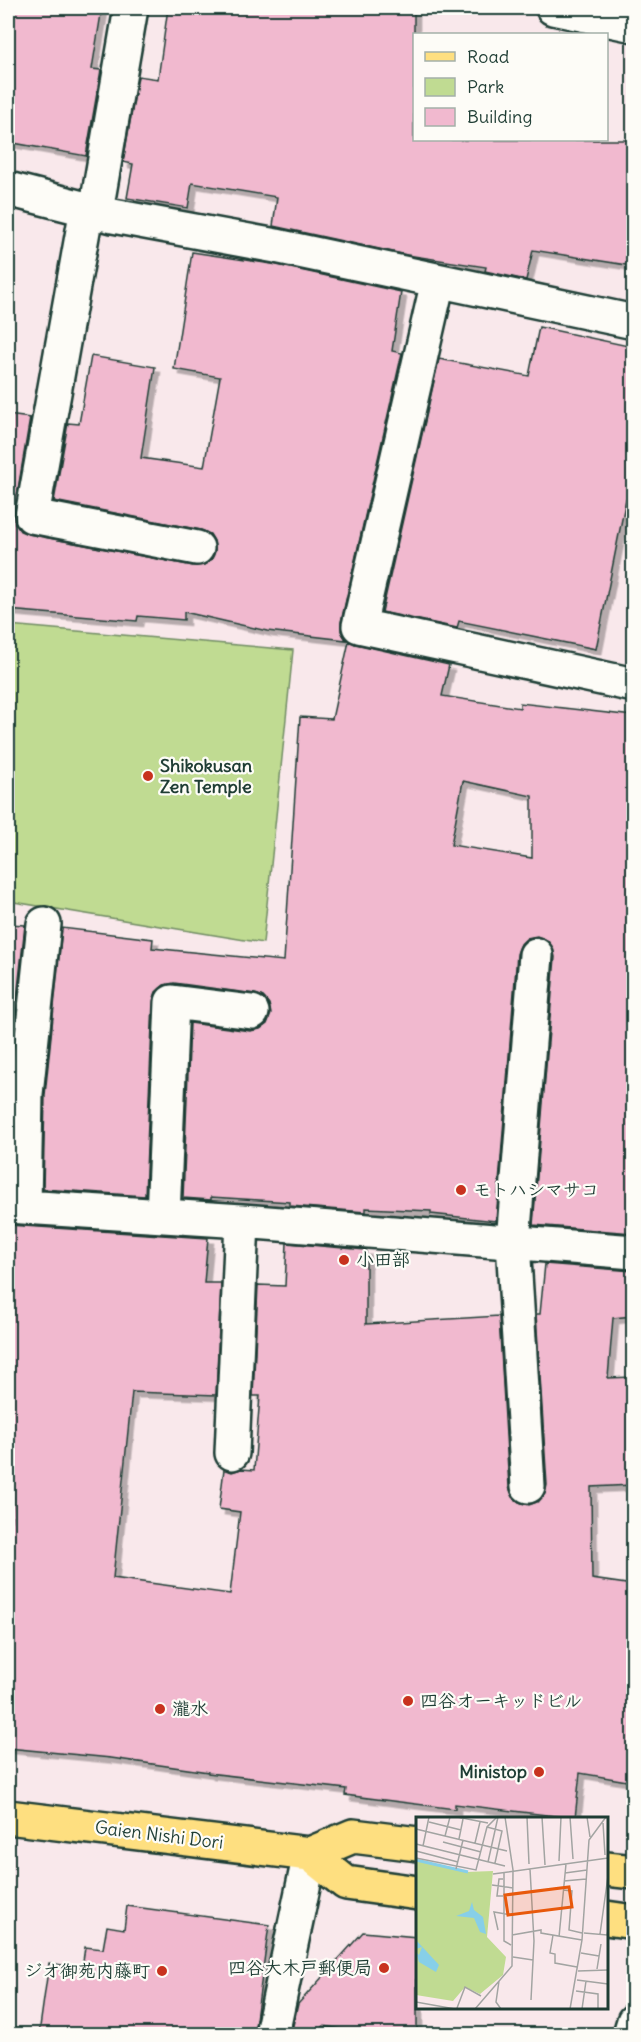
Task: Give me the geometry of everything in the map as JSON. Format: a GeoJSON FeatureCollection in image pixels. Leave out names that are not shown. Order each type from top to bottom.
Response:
{"type":"FeatureCollection","features":[{"type":"Feature","properties":{"kind":"main road","name":"Gaien Nishi Dori"},"geometry":{"type":"LineString","coordinates":[[8,1817],[310,1854],[353,1836],[416,1844]]}},
{"type":"Feature","properties":{"kind":"main road"},"geometry":{"type":"LineString","coordinates":[[310,1854],[346,1883],[416,1893]]}},
{"type":"Feature","properties":{"kind":"main road"},"geometry":{"type":"LineString","coordinates":[[608,1869],[633,1872]]}},
{"type":"Feature","properties":{"kind":"main road"},"geometry":{"type":"LineString","coordinates":[[608,1918],[633,1922]]}},
{"type":"Feature","properties":{"kind":"street"},"geometry":{"type":"LineString","coordinates":[[131,8],[96,211],[84,225],[32,516],[197,548]]}},
{"type":"Feature","properties":{"kind":"street"},"geometry":{"type":"LineString","coordinates":[[553,8],[633,25]]}},
{"type":"Feature","properties":{"kind":"street"},"geometry":{"type":"LineString","coordinates":[[8,189],[113,216],[276,246],[633,322]]}},
{"type":"Feature","properties":{"kind":"street"},"geometry":{"type":"LineString","coordinates":[[438,281],[359,626],[633,685]]}},
{"type":"Feature","properties":{"kind":"street"},"geometry":{"type":"LineString","coordinates":[[44,924],[16,1206],[242,1221],[633,1252]]}},
{"type":"Feature","properties":{"kind":"street"},"geometry":{"type":"LineString","coordinates":[[528,1486],[513,1242],[537,955]]}},
{"type":"Feature","properties":{"kind":"street"},"geometry":{"type":"LineString","coordinates":[[163,1216],[172,1002],[252,1012]]}},
{"type":"Feature","properties":{"kind":"street"},"geometry":{"type":"LineString","coordinates":[[232,1453],[242,1221]]}},
{"type":"Feature","properties":{"kind":"street"},"geometry":{"type":"LineString","coordinates":[[272,2034],[310,1854]]}},
{"type":"Feature","properties":{"kind":"street"},"geometry":{"type":"LineString","coordinates":[[630,2034],[633,2021]]}},
{"type":"Feature","properties":{"kind":"green space","name":"Shikokusan Zen Temple"},"geometry":{"type":"Polygon","coordinates":[[[8,625],[293,650],[263,943],[8,901],[8,625]]]}},
{"type":"Feature","properties":{"kind":"building"},"geometry":{"type":"Polygon","coordinates":[[[8,8],[102,8],[92,69],[101,70],[86,156],[8,142],[8,8]]]}},
{"type":"Feature","properties":{"kind":"building"},"geometry":{"type":"Polygon","coordinates":[[[168,8],[414,8],[413,141],[633,140],[633,266],[533,250],[526,280],[485,271],[486,267],[407,255],[273,226],[277,197],[192,183],[188,208],[127,198],[133,164],[123,162],[138,76],[158,79],[168,8]]]}},
{"type":"Feature","properties":{"kind":"building"},"geometry":{"type":"Polygon","coordinates":[[[192,252],[272,264],[401,292],[392,351],[402,353],[341,622],[341,631],[346,640],[267,631],[184,612],[184,620],[138,616],[137,621],[8,610],[8,415],[30,418],[14,513],[15,523],[20,531],[193,566],[204,565],[211,560],[215,551],[214,541],[210,534],[201,530],[54,501],[68,423],[79,424],[91,356],[155,367],[141,458],[204,467],[220,377],[174,369],[192,252]]]}},
{"type":"Feature","properties":{"kind":"building"},"geometry":{"type":"Polygon","coordinates":[[[539,327],[633,347],[633,501],[626,499],[596,649],[459,621],[457,628],[382,612],[439,359],[529,376],[539,327]]]}},
{"type":"Feature","properties":{"kind":"building"},"geometry":{"type":"Polygon","coordinates":[[[349,641],[449,665],[442,696],[520,708],[520,703],[633,716],[633,1233],[533,1225],[555,957],[553,948],[547,940],[537,936],[527,938],[521,944],[517,954],[496,1221],[431,1214],[431,1211],[366,1208],[366,1212],[290,1206],[290,1202],[211,1197],[211,1200],[183,1198],[190,1023],[250,1031],[260,1029],[267,1024],[271,1014],[269,1004],[263,997],[255,994],[174,983],[164,985],[156,992],[153,1001],[145,1196],[43,1189],[45,1095],[62,928],[153,939],[152,948],[284,961],[300,717],[332,719],[349,641]],[[463,781],[451,845],[532,858],[532,796],[463,781]]]}},
{"type":"Feature","properties":{"kind":"building"},"geometry":{"type":"Polygon","coordinates":[[[8,924],[25,925],[10,1062],[8,1062],[8,924]]]}},
{"type":"Feature","properties":{"kind":"building"},"geometry":{"type":"Polygon","coordinates":[[[8,1225],[208,1238],[204,1283],[221,1283],[216,1395],[132,1392],[113,1578],[230,1594],[240,1512],[219,1509],[224,1469],[232,1472],[241,1469],[254,1470],[260,1396],[253,1396],[258,1285],[285,1286],[287,1243],[366,1250],[366,1324],[499,1316],[509,1487],[513,1497],[529,1505],[539,1501],[545,1494],[547,1485],[536,1314],[540,1314],[545,1264],[633,1271],[633,1316],[613,1318],[608,1378],[633,1377],[633,1485],[591,1487],[592,1579],[633,1585],[633,1782],[580,1773],[575,1817],[564,1817],[455,1804],[455,1809],[345,1795],[346,1789],[208,1773],[111,1758],[8,1748],[8,1551],[13,1497],[8,1496],[8,1225]]]}},
{"type":"Feature","properties":{"kind":"building","name":"ジオ御苑内藤町"},"geometry":{"type":"Polygon","coordinates":[[[127,1906],[269,1925],[254,2034],[39,2034],[49,1963],[82,1968],[85,1947],[103,1949],[107,1926],[124,1929],[127,1906]]]}},
{"type":"Feature","properties":{"kind":"building"},"geometry":{"type":"Polygon","coordinates":[[[363,1932],[416,1937],[417,2034],[374,2034],[323,2026],[322,2034],[291,2034],[298,2004],[363,1932]]]}},
{"type":"Feature","properties":{"kind":"place","name":"Shikokusan Zen Temple"},"geometry":{"type":"Point","coordinates":[148,776]}},
{"type":"Feature","properties":{"kind":"place","name":"モトハシマサコ"},"geometry":{"type":"Point","coordinates":[461,1190]}},
{"type":"Feature","properties":{"kind":"place","name":"小田部"},"geometry":{"type":"Point","coordinates":[344,1260]}},
{"type":"Feature","properties":{"kind":"place","name":"四谷オーキッドビル"},"geometry":{"type":"Point","coordinates":[408,1701]}},
{"type":"Feature","properties":{"kind":"place","name":"瀧水"},"geometry":{"type":"Point","coordinates":[160,1709]}},
{"type":"Feature","properties":{"kind":"place","name":"Ministop"},"geometry":{"type":"Point","coordinates":[539,1772]}},
{"type":"Feature","properties":{"kind":"place","name":"四谷大木戸郵便局"},"geometry":{"type":"Point","coordinates":[384,1968]}},
{"type":"Feature","properties":{"kind":"place","name":"ジオ御苑内藤町"},"geometry":{"type":"Point","coordinates":[162,1971]}}]}
